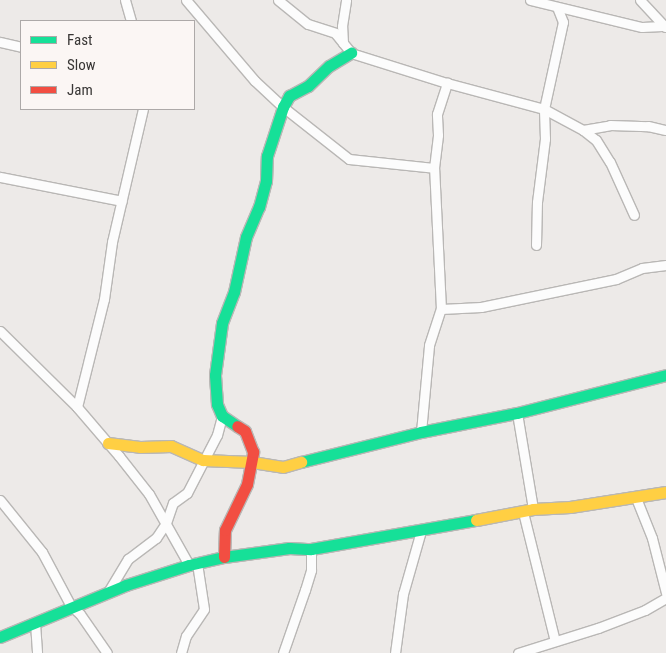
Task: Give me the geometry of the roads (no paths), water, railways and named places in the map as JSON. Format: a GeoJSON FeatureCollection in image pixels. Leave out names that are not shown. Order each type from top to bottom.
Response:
{"type":"FeatureCollection","features":[{"type":"Feature","properties":{"kind":"street"},"geometry":{"type":"LineString","coordinates":[[125,0],[130,20]]}},
{"type":"Feature","properties":{"kind":"street"},"geometry":{"type":"LineString","coordinates":[[186,0],[255,81],[283,107],[349,159],[434,168]]}},
{"type":"Feature","properties":{"kind":"street"},"geometry":{"type":"LineString","coordinates":[[278,0],[308,24],[335,33],[351,53],[448,83],[544,109],[584,130],[596,140],[610,162],[634,215]]}},
{"type":"Feature","properties":{"kind":"street"},"geometry":{"type":"LineString","coordinates":[[343,43],[342,26],[346,0]]}},
{"type":"Feature","properties":{"kind":"street"},"geometry":{"type":"LineString","coordinates":[[530,0],[642,27],[664,27]]}},
{"type":"Feature","properties":{"kind":"street"},"geometry":{"type":"LineString","coordinates":[[640,0],[664,27]]}},
{"type":"Feature","properties":{"kind":"street"},"geometry":{"type":"LineString","coordinates":[[536,246],[537,202],[545,139],[544,109],[563,22],[557,7]]}},
{"type":"Feature","properties":{"kind":"street"},"geometry":{"type":"LineString","coordinates":[[0,42],[20,47]]}},
{"type":"Feature","properties":{"kind":"street"},"geometry":{"type":"LineString","coordinates":[[224,557],[226,530],[247,484],[253,452],[245,431],[222,416],[217,404],[215,376],[222,323],[234,292],[246,237],[259,207],[266,181],[267,156],[283,107],[289,96],[308,86],[329,66],[351,53]]}},
{"type":"Feature","properties":{"kind":"street"},"geometry":{"type":"LineString","coordinates":[[421,432],[428,345],[441,308],[434,168],[438,135],[437,114],[448,83]]}},
{"type":"Feature","properties":{"kind":"street"},"geometry":{"type":"LineString","coordinates":[[77,407],[104,299],[112,242],[143,110]]}},
{"type":"Feature","properties":{"kind":"street"},"geometry":{"type":"LineString","coordinates":[[584,130],[610,125],[648,126],[666,130]]}},
{"type":"Feature","properties":{"kind":"street"},"geometry":{"type":"LineString","coordinates":[[0,177],[122,201]]}},
{"type":"Feature","properties":{"kind":"street"},"geometry":{"type":"LineString","coordinates":[[441,308],[481,307],[616,279],[642,268],[666,265]]}},
{"type":"Feature","properties":{"kind":"street"},"geometry":{"type":"LineString","coordinates":[[0,331],[77,407],[108,442],[149,494],[193,564],[204,609],[186,636],[181,653]]}},
{"type":"Feature","properties":{"kind":"street"},"geometry":{"type":"LineString","coordinates":[[108,442],[140,447],[170,446],[203,460],[252,462],[283,467],[421,432],[517,413],[666,375]]}},
{"type":"Feature","properties":{"kind":"street"},"geometry":{"type":"LineString","coordinates":[[517,413],[528,510],[554,641]]}},
{"type":"Feature","properties":{"kind":"street"},"geometry":{"type":"LineString","coordinates":[[108,592],[128,560],[156,538],[166,523],[173,503],[187,493],[217,435],[222,416]]}},
{"type":"Feature","properties":{"kind":"street"},"geometry":{"type":"LineString","coordinates":[[0,637],[108,592],[193,564],[224,557],[289,548],[310,549],[421,531],[528,510],[570,507],[666,492]]}},
{"type":"Feature","properties":{"kind":"street"},"geometry":{"type":"LineString","coordinates":[[636,498],[663,566],[666,592]]}},
{"type":"Feature","properties":{"kind":"street"},"geometry":{"type":"LineString","coordinates":[[0,500],[42,552],[71,606],[80,614],[107,653]]}},
{"type":"Feature","properties":{"kind":"street"},"geometry":{"type":"LineString","coordinates":[[395,653],[403,594],[421,531]]}},
{"type":"Feature","properties":{"kind":"street"},"geometry":{"type":"LineString","coordinates":[[283,653],[306,590],[310,570],[310,549]]}},
{"type":"Feature","properties":{"kind":"street"},"geometry":{"type":"LineString","coordinates":[[518,653],[645,610],[666,598]]}},
{"type":"Feature","properties":{"kind":"street"},"geometry":{"type":"LineString","coordinates":[[36,623],[37,653]]}}]}
